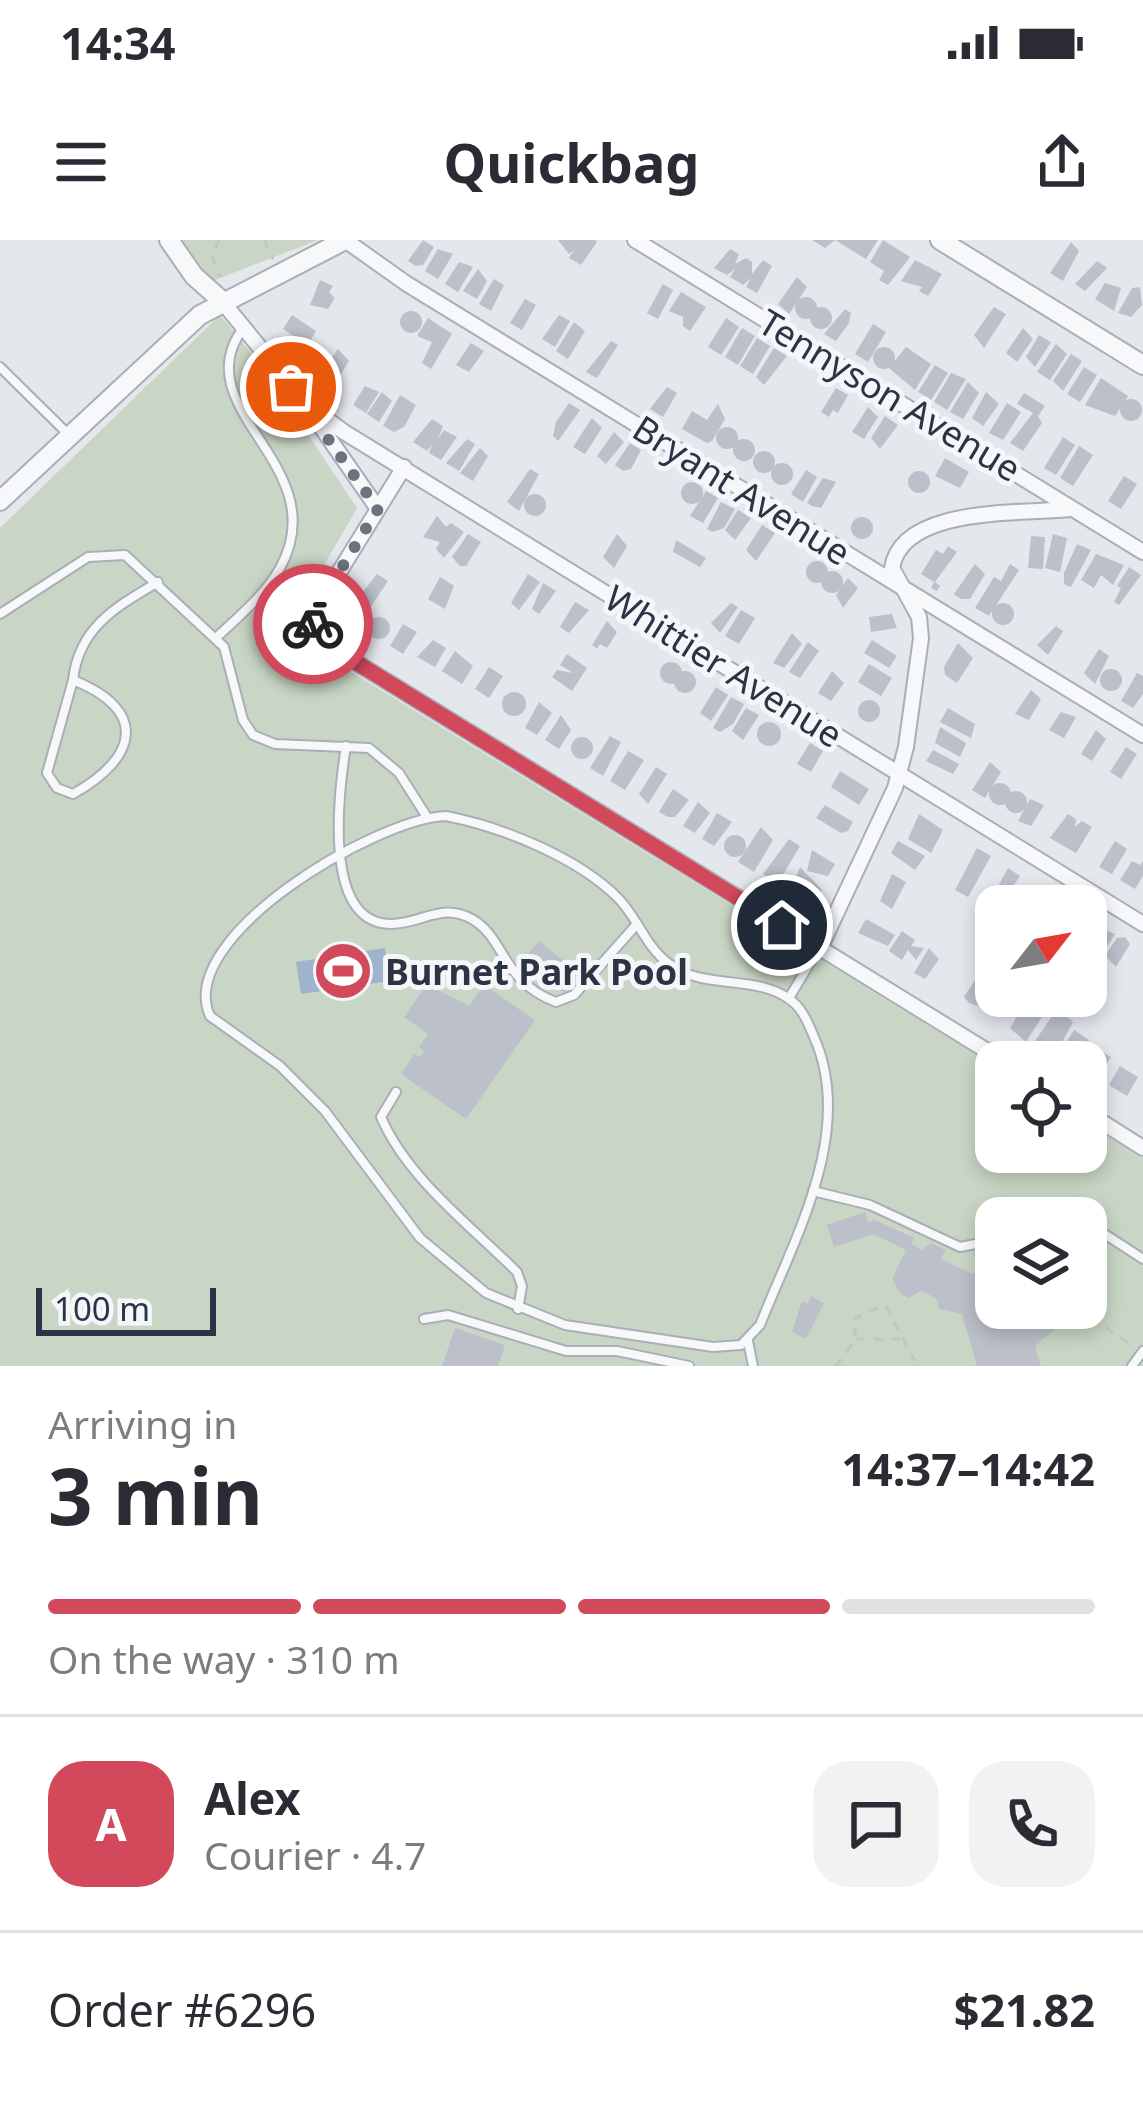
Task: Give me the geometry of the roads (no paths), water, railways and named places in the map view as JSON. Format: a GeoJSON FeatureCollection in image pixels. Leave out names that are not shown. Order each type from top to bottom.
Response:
{"type":"FeatureCollection","features":[{"type":"Feature","properties":{"kind":"street"},"geometry":{"type":"LineString","coordinates":[[169,240],[194,276],[226,297]]}},
{"type":"Feature","properties":{"kind":"street"},"geometry":{"type":"LineString","coordinates":[[0,501],[226,297],[345,240]]}},
{"type":"Feature","properties":{"kind":"street","name":"Bryant Avenue"},"geometry":{"type":"LineString","coordinates":[[345,240],[1143,735]]}},
{"type":"Feature","properties":{"kind":"street","name":"Tennyson Avenue"},"geometry":{"type":"LineString","coordinates":[[635,240],[1143,552]]}},
{"type":"Feature","properties":{"kind":"street"},"geometry":{"type":"LineString","coordinates":[[940,240],[1143,365]]}},
{"type":"Feature","properties":{"kind":"street","name":"Whittier Avenue"},"geometry":{"type":"LineString","coordinates":[[226,297],[378,509]]}},
{"type":"Feature","properties":{"kind":"street","name":"Whittier Avenue"},"geometry":{"type":"LineString","coordinates":[[306,404],[1143,924]]}},
{"type":"Feature","properties":{"kind":"street"},"geometry":{"type":"LineString","coordinates":[[404,467],[317,608],[312,621],[323,642],[975,1044]]}},
{"type":"Feature","properties":{"kind":"street"},"geometry":{"type":"LineString","coordinates":[[820,948],[899,774],[921,638],[919,617],[892,568],[898,547],[927,526],[1070,509]]}},
{"type":"Feature","properties":{"kind":"street"},"geometry":{"type":"LineString","coordinates":[[1107,1125],[1143,1148]]}},
{"type":"Feature","properties":{"kind":"lane"},"geometry":{"type":"LineString","coordinates":[[217,638],[278,573],[292,535],[282,470],[232,395],[230,356],[245,326]]}},
{"type":"Feature","properties":{"kind":"lane"},"geometry":{"type":"LineString","coordinates":[[0,367],[70,436]]}},
{"type":"Feature","properties":{"kind":"lane"},"geometry":{"type":"LineString","coordinates":[[0,614],[74,565],[109,553],[134,560],[217,638],[233,671],[243,720],[253,735],[275,744],[346,746],[384,755],[427,817]]}},
{"type":"Feature","properties":{"kind":"lane"},"geometry":{"type":"LineString","coordinates":[[73,680],[112,699],[128,722],[127,739],[112,765],[73,794],[58,788],[47,772],[76,657],[91,630],[110,611],[158,582]]}},
{"type":"Feature","properties":{"kind":"lane"},"geometry":{"type":"LineString","coordinates":[[346,746],[337,852],[349,895],[376,920],[401,923],[446,911],[464,915],[492,939],[514,976],[556,1002],[574,995],[637,924]]}},
{"type":"Feature","properties":{"kind":"lane"},"geometry":{"type":"LineString","coordinates":[[427,817],[472,821],[593,878],[620,899],[660,956],[691,977],[789,998],[811,1030],[824,1078],[827,1117],[813,1191],[760,1325],[748,1341],[713,1347],[565,1325],[518,1310],[445,1264],[358,1150],[280,1066],[214,1021],[204,1003],[212,969],[280,893],[337,852],[427,817]]}},
{"type":"Feature","properties":{"kind":"lane"},"geometry":{"type":"LineString","coordinates":[[789,998],[820,948]]}},
{"type":"Feature","properties":{"kind":"lane"},"geometry":{"type":"LineString","coordinates":[[396,1092],[381,1117],[386,1128],[417,1171],[517,1272],[522,1286],[518,1310]]}},
{"type":"Feature","properties":{"kind":"lane"},"geometry":{"type":"LineString","coordinates":[[813,1191],[870,1205],[960,1247],[975,1244]]}},
{"type":"Feature","properties":{"kind":"lane"},"geometry":{"type":"LineString","coordinates":[[1107,1236],[1143,1259]]}},
{"type":"Feature","properties":{"kind":"lane"},"geometry":{"type":"LineString","coordinates":[[424,1319],[448,1315],[566,1351],[617,1351],[689,1366]]}},
{"type":"Feature","properties":{"kind":"lane"},"geometry":{"type":"LineString","coordinates":[[748,1341],[752,1366]]}},
{"type":"Feature","properties":{"kind":"lane"},"geometry":{"type":"LineString","coordinates":[[1132,1366],[1142,1352]]}},
{"type":"Feature","properties":{"kind":"water","name":"Burnet Park Pool"},"geometry":{"type":"Polygon","coordinates":[[[385,948],[390,981],[301,994],[296,962],[385,948]]]}},
{"type":"Feature","properties":{"kind":"place","name":"Burnet Park Pool"},"geometry":{"type":"Point","coordinates":[343,971]}}]}
